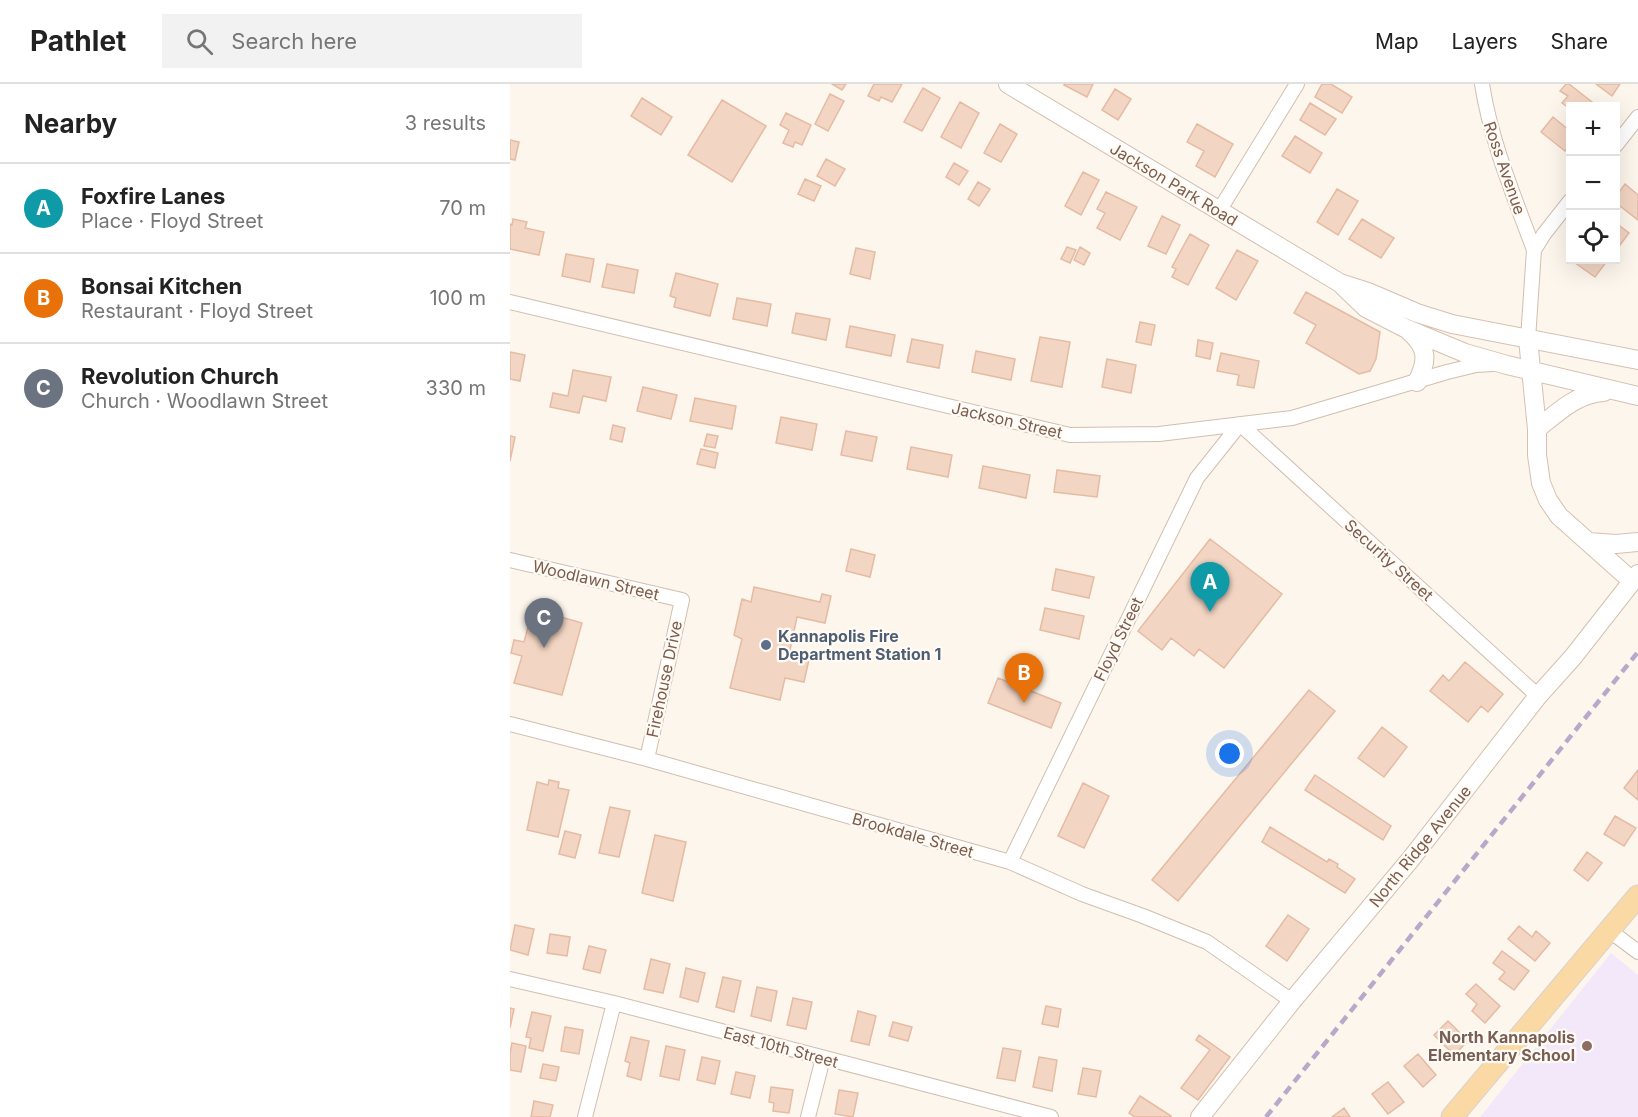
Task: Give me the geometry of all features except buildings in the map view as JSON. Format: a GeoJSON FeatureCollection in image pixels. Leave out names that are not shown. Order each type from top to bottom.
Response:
{"type":"FeatureCollection","features":[{"type":"Feature","properties":{"kind":"main road","name":"Jackson Park Road"},"geometry":{"type":"LineString","coordinates":[[1008,84],[1340,283],[1428,317],[1458,325],[1638,360]]}},
{"type":"Feature","properties":{"kind":"main road","name":"Jackson Park Road"},"geometry":{"type":"LineString","coordinates":[[1340,283],[1366,308],[1405,328],[1465,353],[1629,394]]}},
{"type":"Feature","properties":{"kind":"main road"},"geometry":{"type":"LineString","coordinates":[[1405,328],[1419,340],[1424,354],[1425,363],[1417,382]]}},
{"type":"Feature","properties":{"kind":"main road"},"geometry":{"type":"LineString","coordinates":[[1528,339],[1540,483],[1559,516],[1588,542],[1635,578]]}},
{"type":"Feature","properties":{"kind":"main road"},"geometry":{"type":"LineString","coordinates":[[1537,429],[1568,405],[1591,393],[1629,394]]}},
{"type":"Feature","properties":{"kind":"main road"},"geometry":{"type":"LineString","coordinates":[[1588,542],[1616,544],[1638,542]]}},
{"type":"Feature","properties":{"kind":"main road","name":"North Ridge Avenue"},"geometry":{"type":"LineString","coordinates":[[1200,1117],[1635,578]]}},
{"type":"Feature","properties":{"kind":"main road"},"geometry":{"type":"LineString","coordinates":[[1452,1117],[1638,896]]}},
{"type":"Feature","properties":{"kind":"street"},"geometry":{"type":"LineString","coordinates":[[1219,211],[1297,84]]}},
{"type":"Feature","properties":{"kind":"street","name":"Ross Avenue"},"geometry":{"type":"LineString","coordinates":[[1482,84],[1486,114],[1494,140],[1534,250]]}},
{"type":"Feature","properties":{"kind":"street"},"geometry":{"type":"LineString","coordinates":[[1620,140],[1638,117]]}},
{"type":"Feature","properties":{"kind":"street"},"geometry":{"type":"LineString","coordinates":[[1528,339],[1534,250],[1566,206]]}},
{"type":"Feature","properties":{"kind":"street","name":"Jackson Street"},"geometry":{"type":"LineString","coordinates":[[510,302],[1070,435],[1159,434],[1292,418],[1476,365],[1507,365]]}},
{"type":"Feature","properties":{"kind":"street","name":"Security Street"},"geometry":{"type":"LineString","coordinates":[[1240,424],[1538,696]]}},
{"type":"Feature","properties":{"kind":"street","name":"Floyd Street"},"geometry":{"type":"LineString","coordinates":[[1010,862],[1197,478],[1240,424]]}},
{"type":"Feature","properties":{"kind":"street","name":"Woodlawn Street"},"geometry":{"type":"LineString","coordinates":[[510,560],[682,600]]}},
{"type":"Feature","properties":{"kind":"street","name":"Firehouse Drive"},"geometry":{"type":"LineString","coordinates":[[647,759],[682,600]]}},
{"type":"Feature","properties":{"kind":"street","name":"Brookdale Street"},"geometry":{"type":"LineString","coordinates":[[510,724],[647,759],[1010,862],[1082,894],[1207,942],[1292,1001]]}},
{"type":"Feature","properties":{"kind":"street"},"geometry":{"type":"LineString","coordinates":[[1610,931],[1638,952]]}},
{"type":"Feature","properties":{"kind":"street","name":"East 10th Street"},"geometry":{"type":"LineString","coordinates":[[510,978],[1051,1117]]}},
{"type":"Feature","properties":{"kind":"street"},"geometry":{"type":"LineString","coordinates":[[585,1117],[614,1003]]}},
{"type":"Feature","properties":{"kind":"street"},"geometry":{"type":"LineString","coordinates":[[808,1117],[823,1058]]}},
{"type":"Feature","properties":{"kind":"shaded area","name":"North Kannapolis Elementary School"},"geometry":{"type":"Polygon","coordinates":[[[1611,953],[1638,975],[1638,1117],[1480,1117],[1611,953]]]}},
{"type":"Feature","properties":{"kind":"railway"},"geometry":{"type":"LineString","coordinates":[[1266,1117],[1638,652]]}},
{"type":"Feature","properties":{"kind":"place","name":"Foxfire Lanes"},"geometry":{"type":"Point","coordinates":[1210,612]}},
{"type":"Feature","properties":{"kind":"place","name":"Kannapolis Fire Department Station 1"},"geometry":{"type":"Point","coordinates":[766,645]}},
{"type":"Feature","properties":{"kind":"place","name":"Revolution Church"},"geometry":{"type":"Point","coordinates":[544,648]}},
{"type":"Feature","properties":{"kind":"place","name":"Bonsai Kitchen"},"geometry":{"type":"Point","coordinates":[1024,703]}},
{"type":"Feature","properties":{"kind":"place","name":"North Kannapolis Elementary School"},"geometry":{"type":"Point","coordinates":[1587,1046]}}]}
